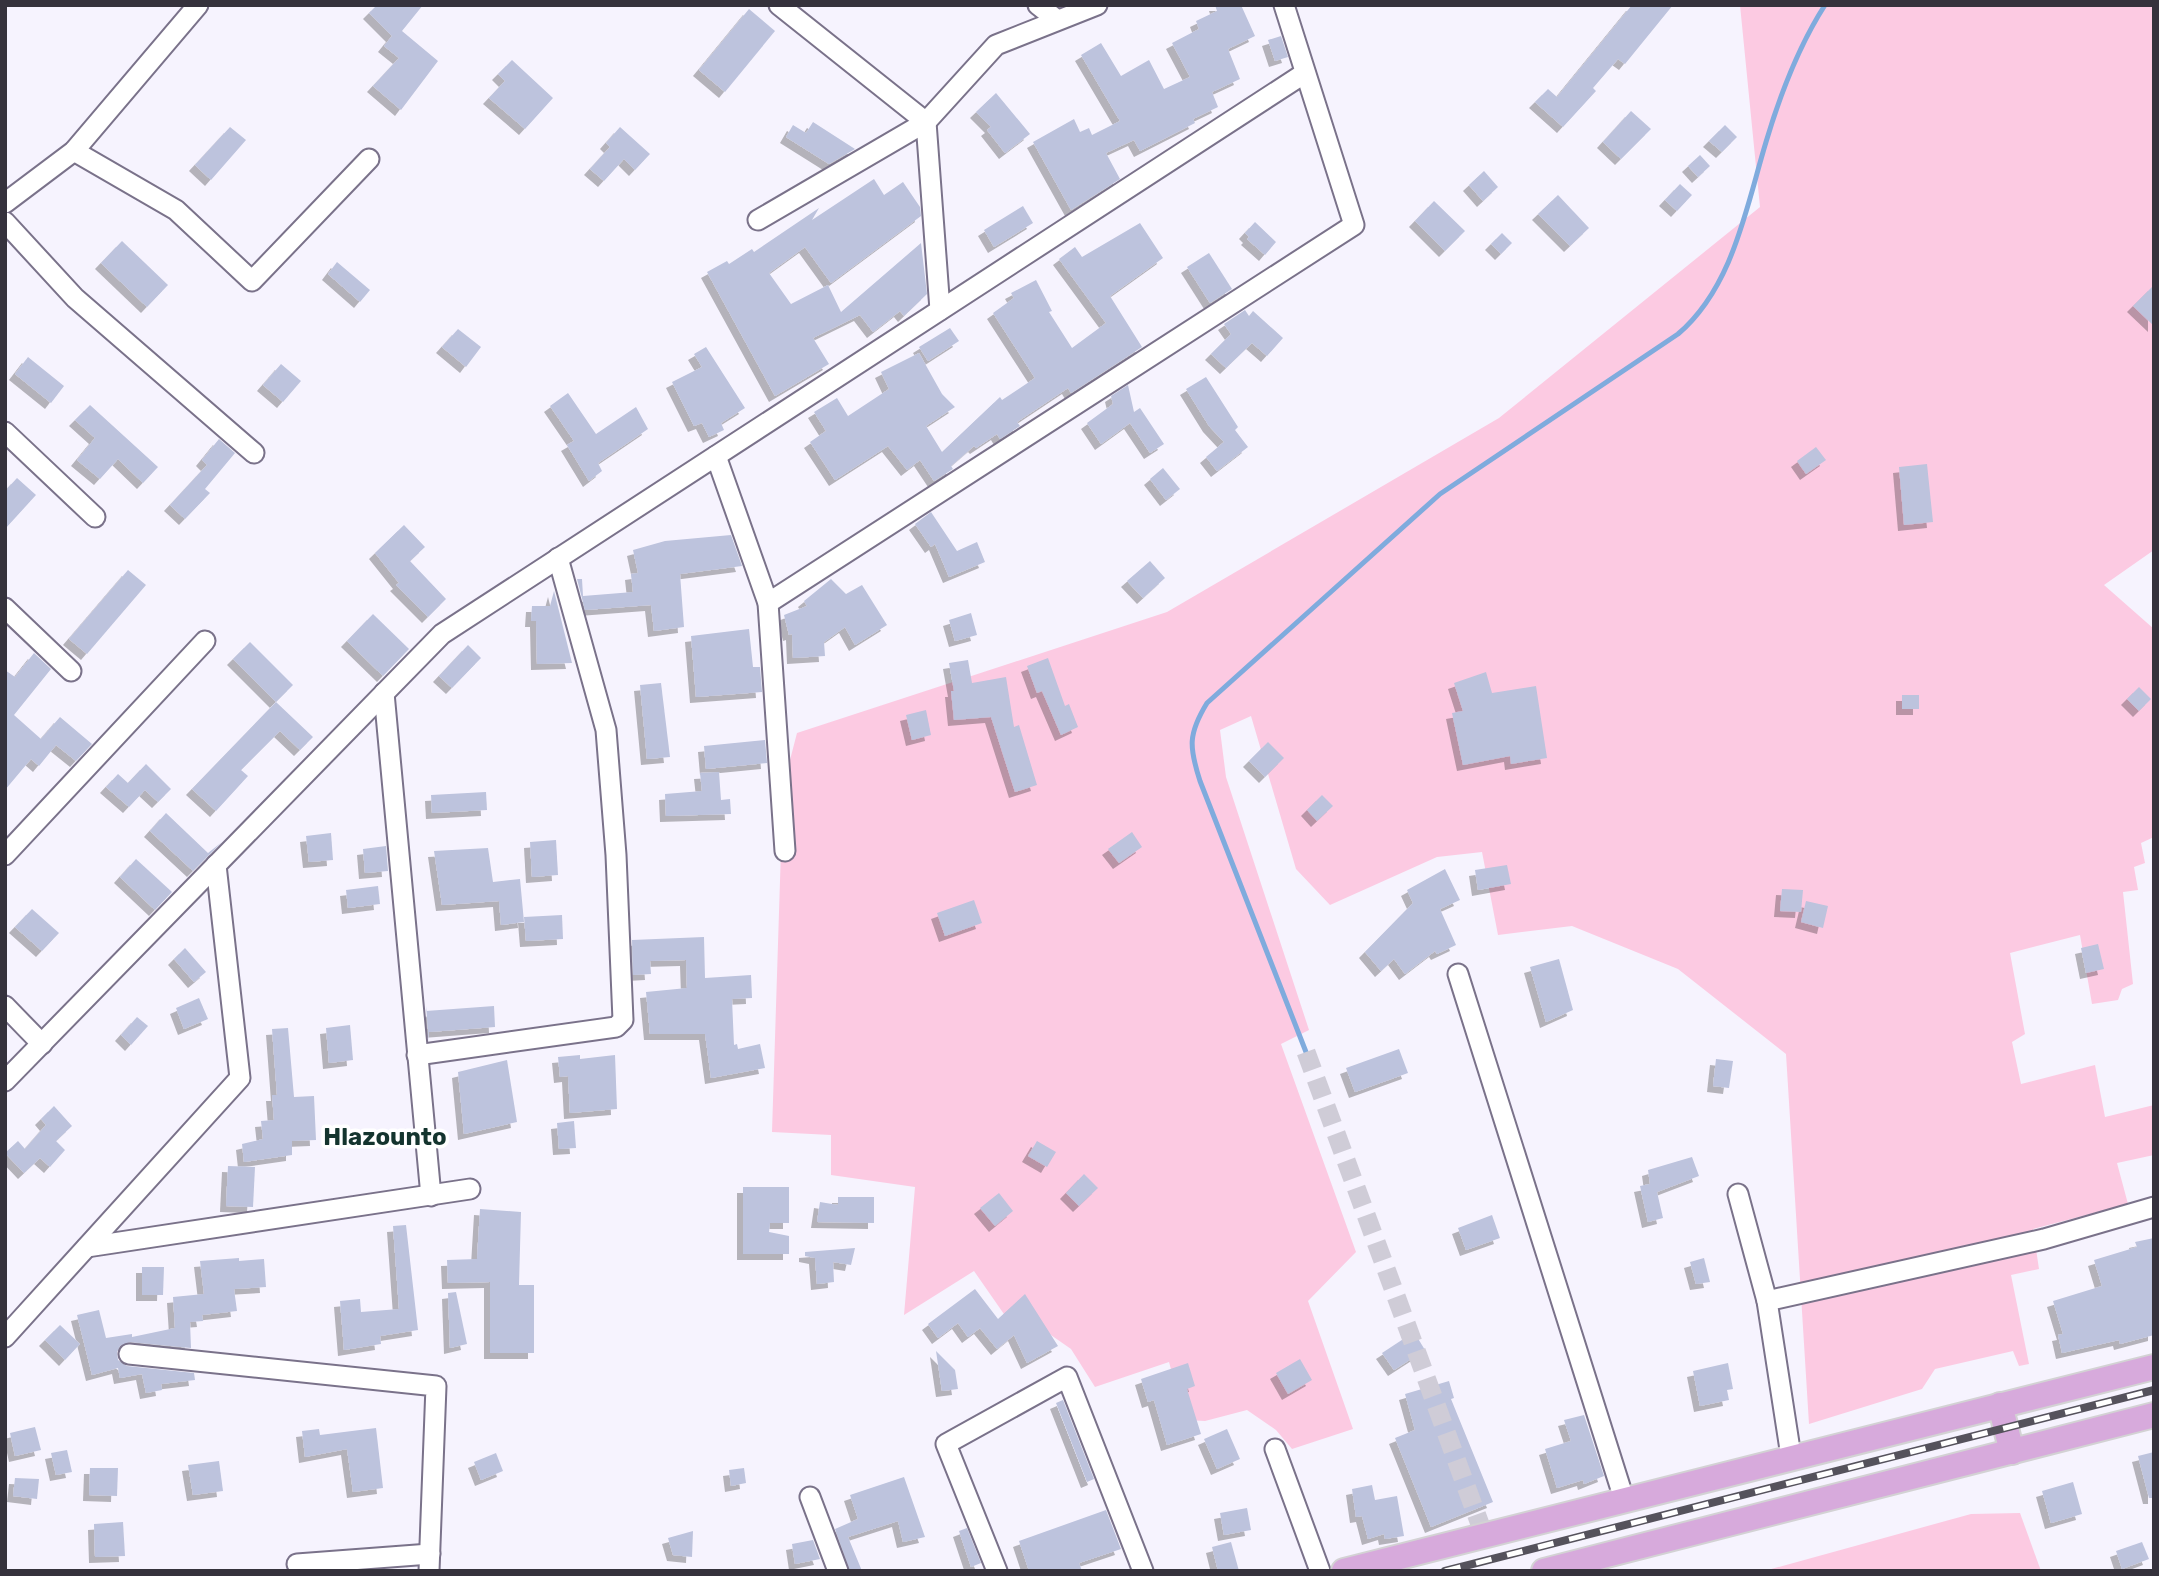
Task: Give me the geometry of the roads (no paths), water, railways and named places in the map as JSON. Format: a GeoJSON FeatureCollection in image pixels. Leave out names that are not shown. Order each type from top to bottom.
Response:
{"type":"FeatureCollection","features":[{"type":"Feature","properties":{"kind":"main road"},"geometry":{"type":"LineString","coordinates":[[1344,1571],[1791,1456],[2154,1367]]}},
{"type":"Feature","properties":{"kind":"main road"},"geometry":{"type":"LineString","coordinates":[[2000,1405],[2012,1452]]}},
{"type":"Feature","properties":{"kind":"main road"},"geometry":{"type":"LineString","coordinates":[[1544,1571],[2154,1415]]}},
{"type":"Feature","properties":{"kind":"street"},"geometry":{"type":"LineString","coordinates":[[6,199],[74,151],[198,5]]}},
{"type":"Feature","properties":{"kind":"street"},"geometry":{"type":"LineString","coordinates":[[779,5],[926,122],[940,310]]}},
{"type":"Feature","properties":{"kind":"street"},"geometry":{"type":"LineString","coordinates":[[1038,5],[1056,19]]}},
{"type":"Feature","properties":{"kind":"street"},"geometry":{"type":"LineString","coordinates":[[758,220],[926,122],[996,45],[1097,5]]}},
{"type":"Feature","properties":{"kind":"street"},"geometry":{"type":"LineString","coordinates":[[768,603],[1354,225],[1284,5]]}},
{"type":"Feature","properties":{"kind":"street"},"geometry":{"type":"LineString","coordinates":[[5,1081],[442,634],[1305,73]]}},
{"type":"Feature","properties":{"kind":"street"},"geometry":{"type":"LineString","coordinates":[[74,151],[176,211],[252,281],[369,159]]}},
{"type":"Feature","properties":{"kind":"street"},"geometry":{"type":"LineString","coordinates":[[5,222],[75,298],[254,453]]}},
{"type":"Feature","properties":{"kind":"street"},"geometry":{"type":"LineString","coordinates":[[5,460],[12,438],[95,517]]}},
{"type":"Feature","properties":{"kind":"street"},"geometry":{"type":"LineString","coordinates":[[716,456],[768,603],[785,851]]}},
{"type":"Feature","properties":{"kind":"street"},"geometry":{"type":"LineString","coordinates":[[416,1055],[616,1027],[624,1020],[617,855],[606,730],[558,558]]}},
{"type":"Feature","properties":{"kind":"street"},"geometry":{"type":"LineString","coordinates":[[5,608],[71,671]]}},
{"type":"Feature","properties":{"kind":"street"},"geometry":{"type":"LineString","coordinates":[[5,855],[205,640]]}},
{"type":"Feature","properties":{"kind":"street"},"geometry":{"type":"LineString","coordinates":[[384,693],[431,1196]]}},
{"type":"Feature","properties":{"kind":"street"},"geometry":{"type":"LineString","coordinates":[[5,1337],[240,1078],[216,865]]}},
{"type":"Feature","properties":{"kind":"street"},"geometry":{"type":"LineString","coordinates":[[1458,974],[1624,1499]]}},
{"type":"Feature","properties":{"kind":"street"},"geometry":{"type":"LineString","coordinates":[[5,1006],[42,1044]]}},
{"type":"Feature","properties":{"kind":"street"},"geometry":{"type":"LineString","coordinates":[[87,1247],[470,1189]]}},
{"type":"Feature","properties":{"kind":"street"},"geometry":{"type":"LineString","coordinates":[[1738,1194],[1767,1301],[1791,1456]]}},
{"type":"Feature","properties":{"kind":"street"},"geometry":{"type":"LineString","coordinates":[[1767,1301],[2044,1239],[2154,1207]]}},
{"type":"Feature","properties":{"kind":"street"},"geometry":{"type":"LineString","coordinates":[[129,1354],[436,1387],[430,1562],[297,1564]]}},
{"type":"Feature","properties":{"kind":"street"},"geometry":{"type":"LineString","coordinates":[[997,1571],[946,1444],[1067,1377],[1143,1571]]}},
{"type":"Feature","properties":{"kind":"street"},"geometry":{"type":"LineString","coordinates":[[1275,1449],[1320,1571]]}},
{"type":"Feature","properties":{"kind":"street"},"geometry":{"type":"LineString","coordinates":[[810,1497],[838,1571]]}},
{"type":"Feature","properties":{"kind":"waterway"},"geometry":{"type":"LineString","coordinates":[[1306,1052],[1200,781],[1192,750],[1196,723],[1207,703],[1440,494],[1678,334],[1697,315],[1725,270],[1744,219],[1771,124],[1784,89],[1798,54],[1825,5]]}},
{"type":"Feature","properties":{"kind":"tunnel"},"geometry":{"type":"LineString","coordinates":[[1306,1052],[1484,1535]]}},
{"type":"Feature","properties":{"kind":"railway"},"geometry":{"type":"LineString","coordinates":[[1445,1571],[2154,1390]]}},
{"type":"Feature","properties":{"kind":"district","name":"Hlazounto"},"geometry":{"type":"Point","coordinates":[385,1137]}}]}
